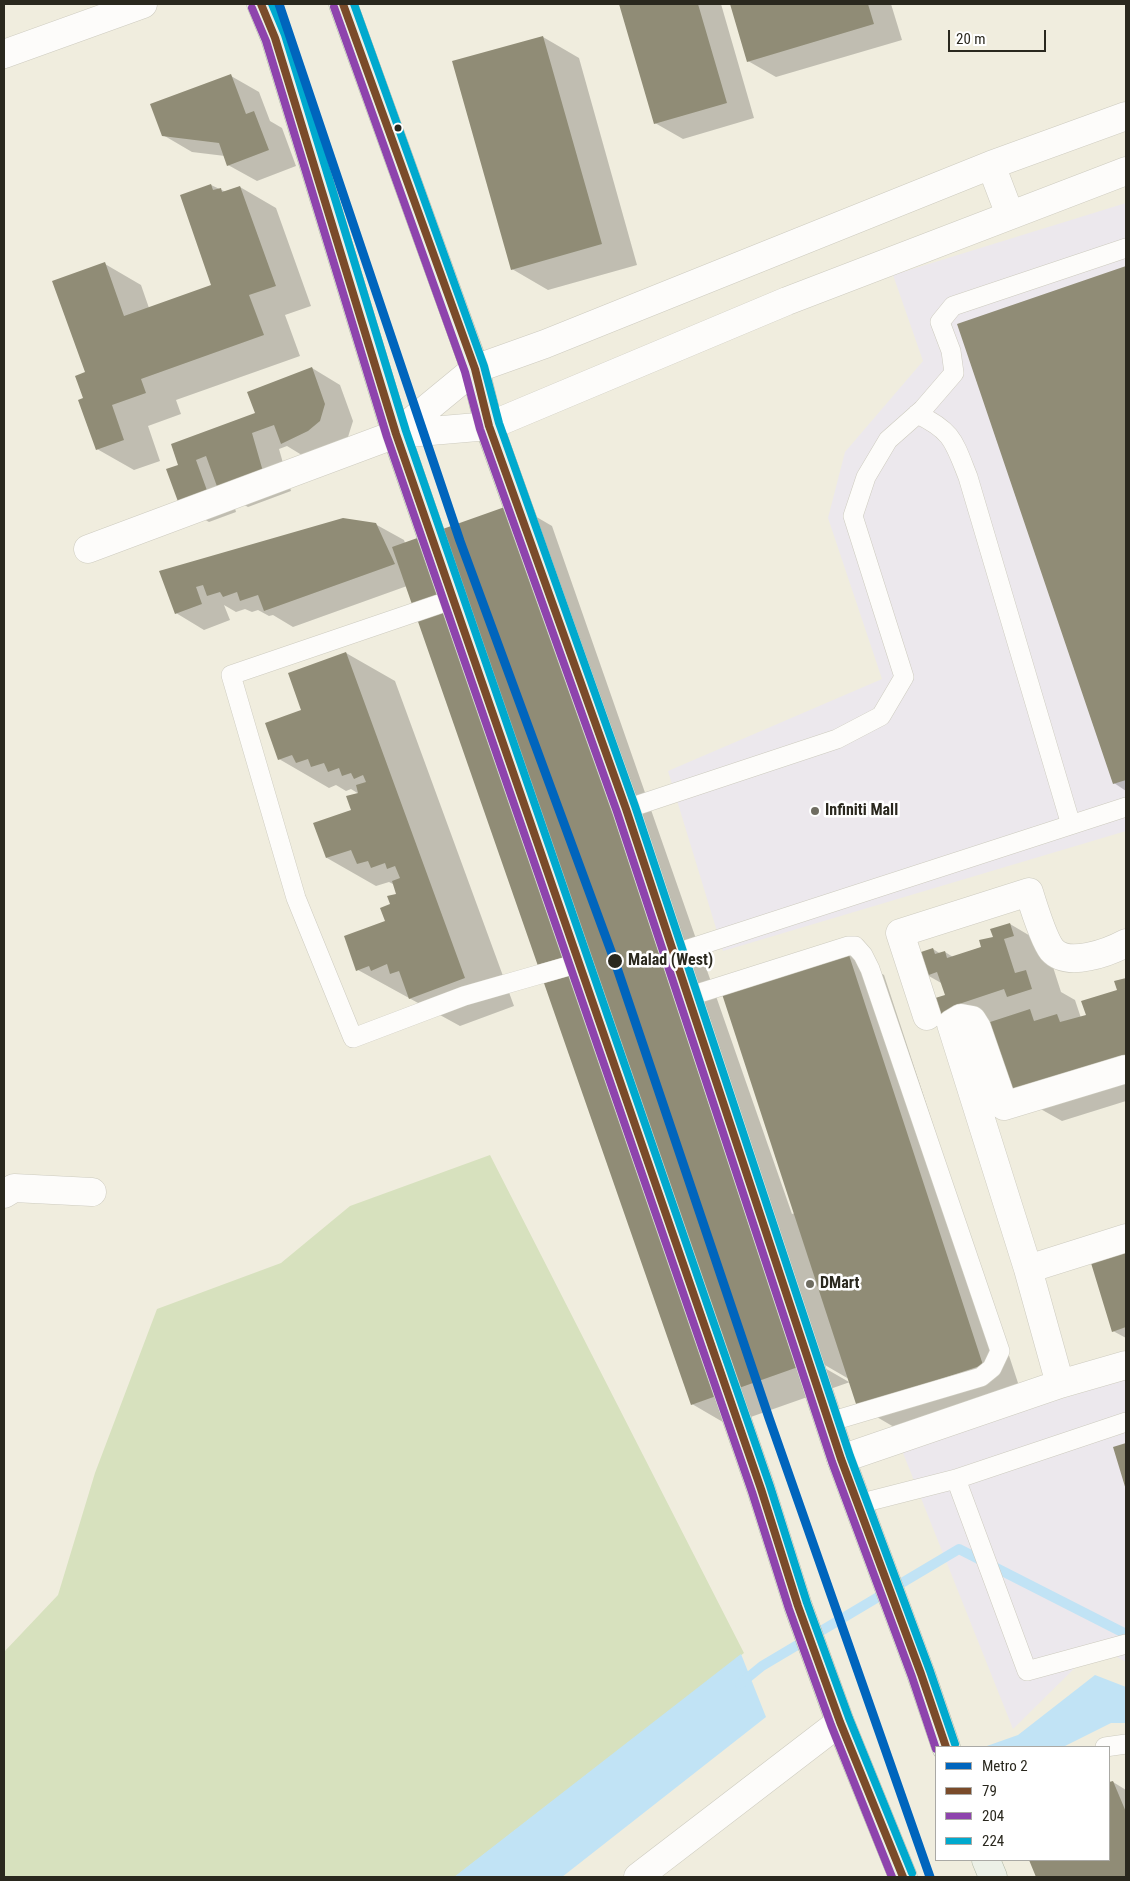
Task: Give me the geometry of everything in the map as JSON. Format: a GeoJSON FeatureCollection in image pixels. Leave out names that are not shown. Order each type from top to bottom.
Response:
{"type":"FeatureCollection","features":[{"type":"Feature","properties":{"kind":"main road"},"geometry":{"type":"LineString","coordinates":[[261,4],[275,38],[396,434],[758,1480],[798,1606],[840,1722],[903,1877]]}},
{"type":"Feature","properties":{"kind":"main road"},"geometry":{"type":"LineString","coordinates":[[343,4],[475,369],[489,426],[626,809],[841,1459],[921,1674],[946,1746]]}},
{"type":"Feature","properties":{"kind":"main road"},"geometry":{"type":"LineString","coordinates":[[986,1861],[993,1877]]}},
{"type":"Feature","properties":{"kind":"street"},"geometry":{"type":"LineString","coordinates":[[4,54],[143,4]]}},
{"type":"Feature","properties":{"kind":"street"},"geometry":{"type":"LineString","coordinates":[[396,434],[475,369],[545,344],[992,165],[1126,116]]}},
{"type":"Feature","properties":{"kind":"street"},"geometry":{"type":"LineString","coordinates":[[992,165],[1010,215]]}},
{"type":"Feature","properties":{"kind":"street"},"geometry":{"type":"LineString","coordinates":[[88,549],[396,434],[489,426],[787,301],[1126,171]]}},
{"type":"Feature","properties":{"kind":"street"},"geometry":{"type":"LineString","coordinates":[[926,1016],[900,933],[1029,892],[1040,924],[1052,950],[1058,954],[1068,957],[1086,957],[1112,950],[1126,943]]}},
{"type":"Feature","properties":{"kind":"street"},"geometry":{"type":"LineString","coordinates":[[1060,1384],[1028,1268],[951,1024],[961,1018],[972,1020],[978,1028],[1004,1106],[1126,1069]]}},
{"type":"Feature","properties":{"kind":"street"},"geometry":{"type":"LineString","coordinates":[[4,1194],[14,1188],[92,1192]]}},
{"type":"Feature","properties":{"kind":"street"},"geometry":{"type":"LineString","coordinates":[[1028,1268],[1126,1238]]}},
{"type":"Feature","properties":{"kind":"street"},"geometry":{"type":"LineString","coordinates":[[841,1459],[1060,1384],[1126,1365]]}},
{"type":"Feature","properties":{"kind":"street"},"geometry":{"type":"LineString","coordinates":[[638,1877],[840,1722]]}},
{"type":"Feature","properties":{"kind":"lane"},"geometry":{"type":"LineString","coordinates":[[626,809],[836,739],[881,716],[904,677],[853,516],[866,477],[888,440],[917,414],[954,373],[951,351],[940,322],[953,306],[1126,248]]}},
{"type":"Feature","properties":{"kind":"lane"},"geometry":{"type":"LineString","coordinates":[[917,414],[936,423],[953,439],[968,477],[1071,825]]}},
{"type":"Feature","properties":{"kind":"lane"},"geometry":{"type":"LineString","coordinates":[[454,599],[230,675],[296,898],[353,1038],[464,996],[579,963]]}},
{"type":"Feature","properties":{"kind":"lane"},"geometry":{"type":"LineString","coordinates":[[673,954],[1126,807]]}},
{"type":"Feature","properties":{"kind":"lane"},"geometry":{"type":"LineString","coordinates":[[687,997],[848,946],[855,946],[864,955],[1000,1351],[992,1368],[981,1378],[829,1422]]}},
{"type":"Feature","properties":{"kind":"lane"},"geometry":{"type":"LineString","coordinates":[[861,1513],[1126,1422]]}},
{"type":"Feature","properties":{"kind":"lane"},"geometry":{"type":"LineString","coordinates":[[956,1479],[1027,1671],[1123,1645]]}},
{"type":"Feature","properties":{"kind":"lane"},"geometry":{"type":"LineString","coordinates":[[1110,1746],[1126,1744]]}},
{"type":"Feature","properties":{"kind":"shaded area"},"geometry":{"type":"Polygon","coordinates":[[[1126,203],[1126,831],[723,951],[668,771],[882,679],[828,518],[845,452],[923,361],[893,275],[1126,203]]]}},
{"type":"Feature","properties":{"kind":"shaded area"},"geometry":{"type":"Polygon","coordinates":[[[1126,1379],[1126,1662],[1097,1646],[1013,1729],[901,1448],[1126,1379]]]}},
{"type":"Feature","properties":{"kind":"green space"},"geometry":{"type":"Polygon","coordinates":[[[490,1155],[744,1653],[455,1877],[4,1877],[4,1652],[58,1595],[95,1473],[157,1309],[281,1263],[350,1206],[490,1155]]]}},
{"type":"Feature","properties":{"kind":"water"},"geometry":{"type":"Polygon","coordinates":[[[741,1654],[766,1717],[562,1877],[454,1877],[741,1654]]]}},
{"type":"Feature","properties":{"kind":"water"},"geometry":{"type":"Polygon","coordinates":[[[1095,1675],[1126,1687],[1126,1723],[1111,1723],[1065,1746],[987,1746],[1018,1735],[1095,1675]]]}},
{"type":"Feature","properties":{"kind":"building"},"geometry":{"type":"Polygon","coordinates":[[[619,4],[698,4],[727,103],[654,124],[619,4]]]}},
{"type":"Feature","properties":{"kind":"building"},"geometry":{"type":"Polygon","coordinates":[[[730,4],[868,4],[874,24],[747,62],[730,4]]]}},
{"type":"Feature","properties":{"kind":"building"},"geometry":{"type":"Polygon","coordinates":[[[543,36],[602,244],[511,270],[452,61],[543,36]]]}},
{"type":"Feature","properties":{"kind":"building"},"geometry":{"type":"Polygon","coordinates":[[[231,74],[246,114],[254,111],[269,150],[227,166],[219,143],[162,136],[150,104],[231,74]]]}},
{"type":"Feature","properties":{"kind":"building"},"geometry":{"type":"Polygon","coordinates":[[[211,184],[213,190],[221,188],[222,192],[240,186],[276,286],[249,295],[264,335],[141,379],[146,393],[112,405],[124,440],[96,450],[78,400],[83,398],[75,376],[85,372],[52,281],[105,262],[124,316],[211,285],[180,195],[211,184]]]}},
{"type":"Feature","properties":{"kind":"building"},"geometry":{"type":"Polygon","coordinates":[[[1126,266],[1126,780],[1113,784],[957,324],[1126,266]]]}},
{"type":"Feature","properties":{"kind":"building"},"geometry":{"type":"Polygon","coordinates":[[[312,367],[325,404],[320,421],[308,431],[281,444],[274,425],[252,433],[264,475],[219,492],[206,456],[196,460],[209,496],[180,507],[166,469],[178,465],[171,444],[255,413],[247,392],[312,367]]]}},
{"type":"Feature","properties":{"kind":"building"},"geometry":{"type":"Polygon","coordinates":[[[516,503],[815,1361],[691,1405],[392,547],[516,503]]]}},
{"type":"Feature","properties":{"kind":"building"},"geometry":{"type":"Polygon","coordinates":[[[343,518],[376,523],[395,564],[264,611],[258,595],[240,601],[237,592],[223,597],[220,592],[207,596],[203,585],[196,587],[202,604],[175,614],[159,571],[343,518]]]}},
{"type":"Feature","properties":{"kind":"building"},"geometry":{"type":"Polygon","coordinates":[[[346,652],[465,978],[409,999],[399,971],[390,974],[387,964],[371,971],[369,966],[356,971],[344,936],[385,921],[380,908],[390,904],[387,896],[396,894],[392,881],[400,878],[395,866],[387,869],[385,863],[371,868],[368,861],[357,864],[351,850],[326,858],[313,823],[351,810],[346,796],[358,793],[356,785],[366,782],[363,775],[354,779],[351,773],[342,776],[339,768],[328,772],[324,763],[311,767],[308,759],[296,763],[292,755],[278,760],[265,723],[301,710],[288,673],[346,652]]]}},
{"type":"Feature","properties":{"kind":"building"},"geometry":{"type":"Polygon","coordinates":[[[1010,923],[1014,936],[1004,939],[1015,973],[1026,970],[1032,989],[1007,997],[1004,989],[953,1006],[955,1015],[939,1020],[932,999],[945,995],[937,972],[926,976],[918,953],[933,948],[935,954],[945,951],[947,958],[981,947],[979,940],[993,937],[990,929],[1010,923]]]}},
{"type":"Feature","properties":{"kind":"building"},"geometry":{"type":"Polygon","coordinates":[[[848,952],[983,1365],[857,1407],[722,994],[848,952]]]}},
{"type":"Feature","properties":{"kind":"building"},"geometry":{"type":"Polygon","coordinates":[[[1126,978],[1126,1058],[1011,1093],[987,1023],[1030,1009],[1034,1021],[1057,1014],[1060,1022],[1086,1015],[1081,1001],[1117,990],[1114,981],[1126,978]]]}},
{"type":"Feature","properties":{"kind":"building"},"geometry":{"type":"Polygon","coordinates":[[[1126,1252],[1126,1327],[1112,1332],[1091,1263],[1126,1252]]]}},
{"type":"Feature","properties":{"kind":"building"},"geometry":{"type":"Polygon","coordinates":[[[1126,1443],[1126,1490],[1113,1447],[1126,1443]]]}},
{"type":"Feature","properties":{"kind":"building"},"geometry":{"type":"Polygon","coordinates":[[[1113,1781],[1126,1812],[1126,1877],[1036,1877],[1029,1861],[1110,1861],[1110,1782],[1113,1781]]]}},
{"type":"Feature","properties":{"kind":"waterway"},"geometry":{"type":"LineString","coordinates":[[740,1684],[762,1666],[959,1549],[1126,1634]]}},
{"type":"Feature","properties":{"kind":"metro line","name":"2"},"geometry":{"type":"LineString","coordinates":[[279,4],[460,541],[615,962],[769,1418],[930,1877]]}},
{"type":"Feature","properties":{"kind":"transit line","name":"79"},"geometry":{"type":"LineString","coordinates":[[261,4],[275,38],[396,434],[761,1489],[798,1606],[840,1722],[903,1877]]}},
{"type":"Feature","properties":{"kind":"transit line","name":"224"},"geometry":{"type":"LineString","coordinates":[[272,4],[285,35],[406,431],[770,1486],[807,1603],[849,1718],[912,1873]]}},
{"type":"Feature","properties":{"kind":"transit line","name":"79"},"geometry":{"type":"LineString","coordinates":[[343,4],[475,369],[489,426],[626,809],[841,1459],[921,1674],[946,1746]]}},
{"type":"Feature","properties":{"kind":"transit line","name":"224"},"geometry":{"type":"LineString","coordinates":[[354,4],[484,366],[499,423],[635,806],[850,1456],[930,1671],[955,1744]]}},
{"type":"Feature","properties":{"kind":"transit line","name":"204"},"geometry":{"type":"LineString","coordinates":[[334,7],[465,372],[480,429],[617,812],[832,1462],[912,1677],[935,1746]]}},
{"type":"Feature","properties":{"kind":"transit line","name":"204"},"geometry":{"type":"LineString","coordinates":[[252,8],[266,41],[387,437],[752,1492],[789,1609],[831,1725],[892,1877]]}},
{"type":"Feature","properties":{"kind":"place","name":"Infiniti Mall"},"geometry":{"type":"Point","coordinates":[815,811]}},
{"type":"Feature","properties":{"kind":"place","name":"Malad (West)"},"geometry":{"type":"Point","coordinates":[615,961]}},
{"type":"Feature","properties":{"kind":"place","name":"DMart"},"geometry":{"type":"Point","coordinates":[810,1284]}}]}
